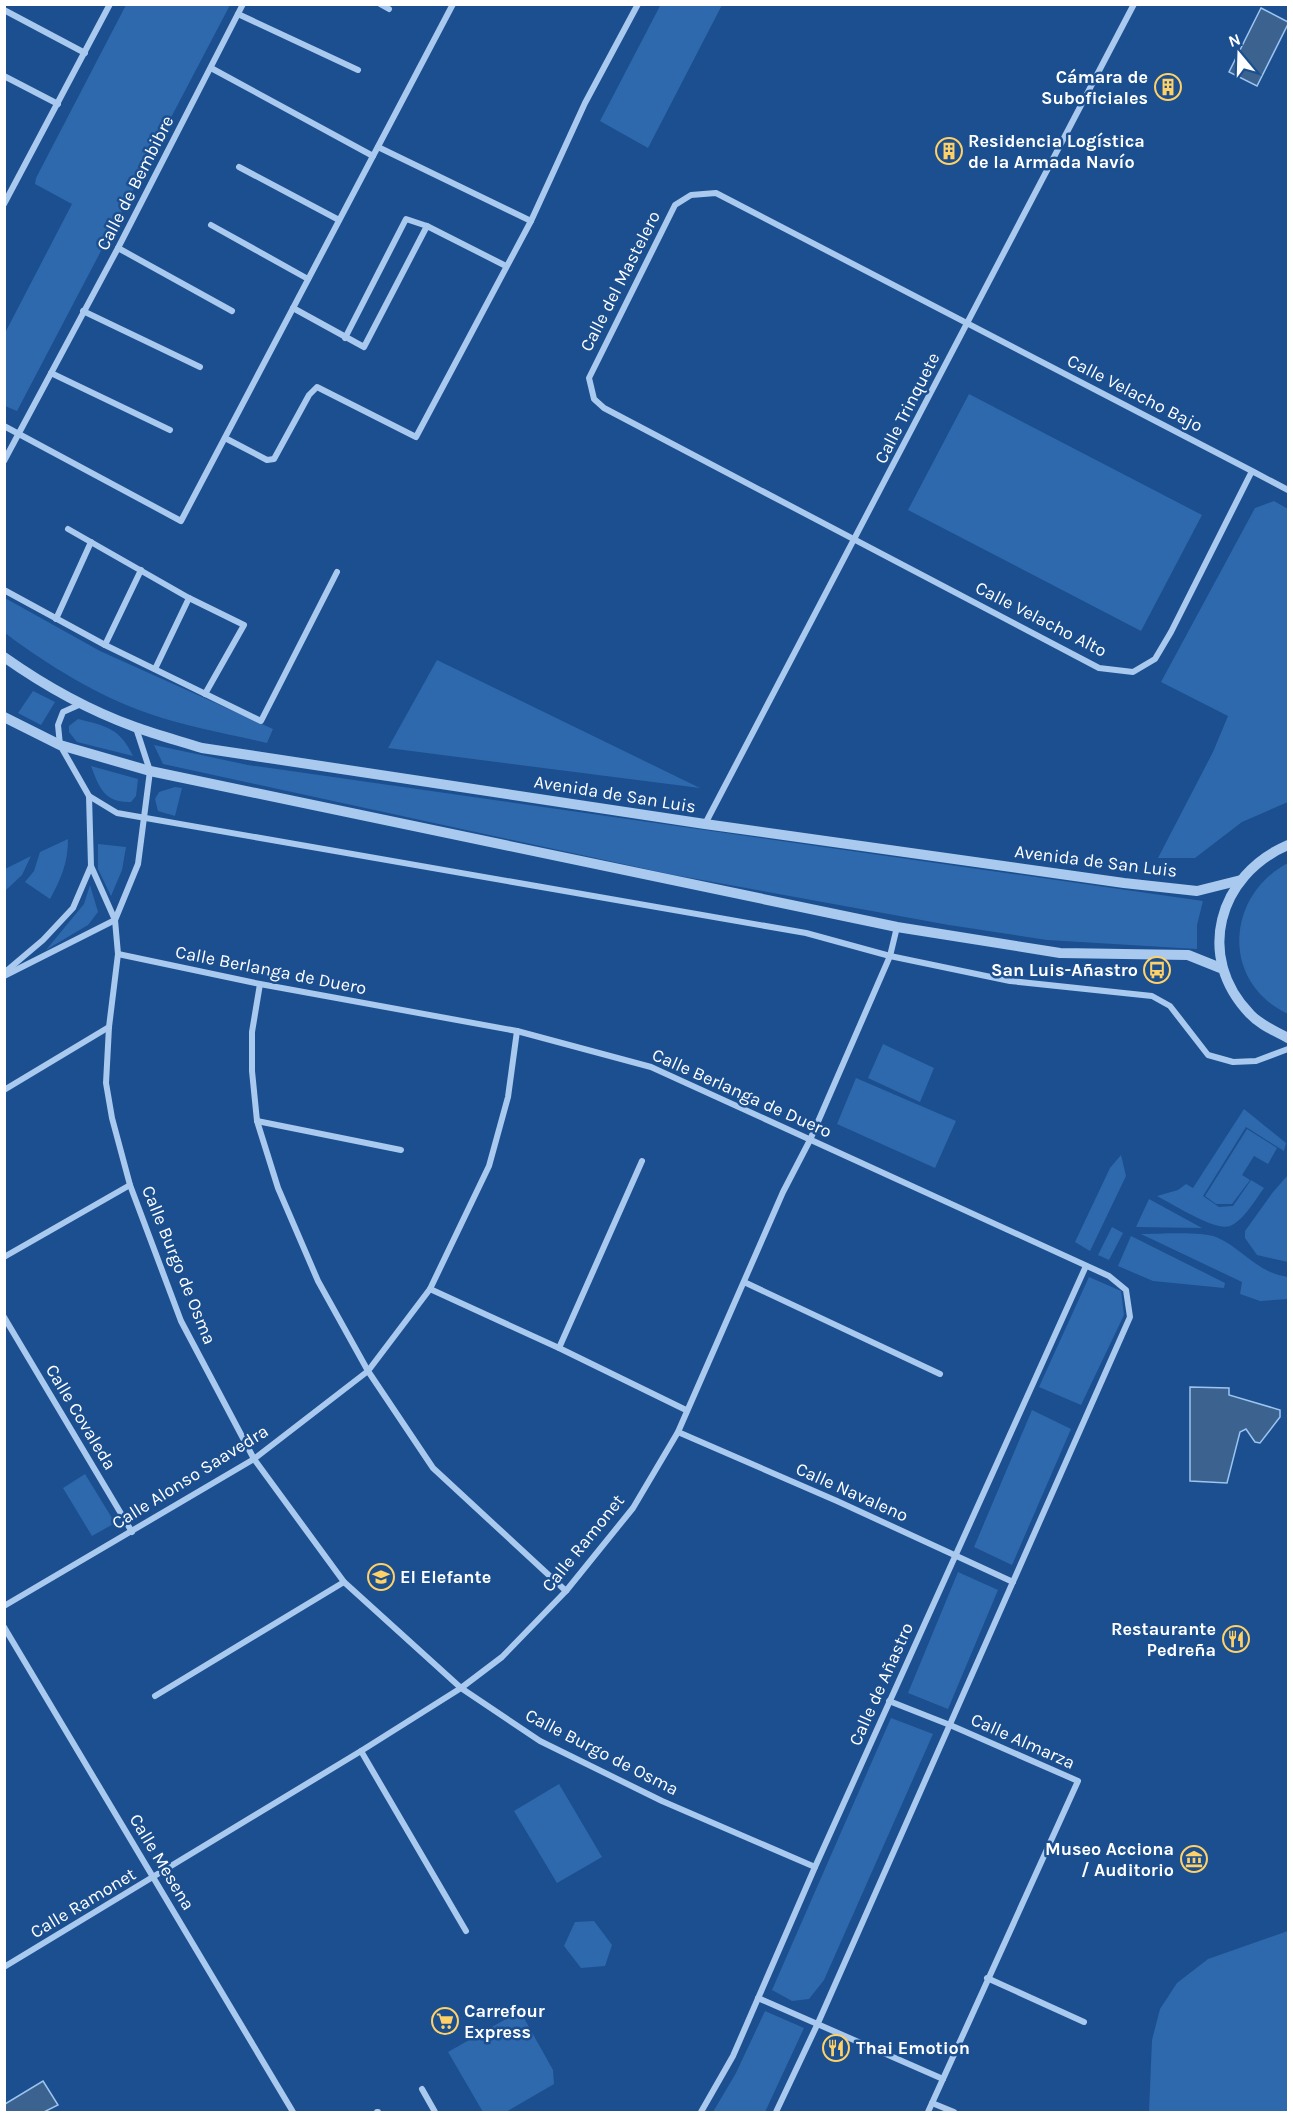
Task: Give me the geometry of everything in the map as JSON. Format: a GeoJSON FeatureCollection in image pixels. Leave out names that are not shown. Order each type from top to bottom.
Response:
{"type":"FeatureCollection","features":[{"type":"Feature","properties":{"kind":"street"},"geometry":{"type":"LineString","coordinates":[[4,204],[110,4]]}},
{"type":"Feature","properties":{"kind":"street","name":"Calle de Bembibre"},"geometry":{"type":"LineString","coordinates":[[4,461],[118,248],[243,4]]}},
{"type":"Feature","properties":{"kind":"street"},"geometry":{"type":"LineString","coordinates":[[380,4],[388,9]]}},
{"type":"Feature","properties":{"kind":"street"},"geometry":{"type":"LineString","coordinates":[[4,426],[181,521],[453,4]]}},
{"type":"Feature","properties":{"kind":"street"},"geometry":{"type":"LineString","coordinates":[[225,438],[267,460],[274,459],[309,395],[317,387],[416,437],[531,221],[585,103],[638,4]]}},
{"type":"Feature","properties":{"kind":"street","name":"Calle Trinquete"},"geometry":{"type":"LineString","coordinates":[[705,824],[1134,4]]}},
{"type":"Feature","properties":{"kind":"street"},"geometry":{"type":"LineString","coordinates":[[4,10],[85,53]]}},
{"type":"Feature","properties":{"kind":"street"},"geometry":{"type":"LineString","coordinates":[[238,14],[358,70]]}},
{"type":"Feature","properties":{"kind":"street"},"geometry":{"type":"LineString","coordinates":[[211,68],[373,156]]}},
{"type":"Feature","properties":{"kind":"street"},"geometry":{"type":"LineString","coordinates":[[4,76],[58,104]]}},
{"type":"Feature","properties":{"kind":"street"},"geometry":{"type":"LineString","coordinates":[[378,147],[531,221]]}},
{"type":"Feature","properties":{"kind":"street"},"geometry":{"type":"LineString","coordinates":[[239,167],[339,220]]}},
{"type":"Feature","properties":{"kind":"street","name":"Calle del Mastelero"},"geometry":{"type":"LineString","coordinates":[[855,540],[604,408],[594,399],[589,378],[675,205],[691,195],[716,192],[967,324]]}},
{"type":"Feature","properties":{"kind":"street"},"geometry":{"type":"LineString","coordinates":[[345,338],[406,219],[427,226],[506,266]]}},
{"type":"Feature","properties":{"kind":"street"},"geometry":{"type":"LineString","coordinates":[[212,225],[308,279]]}},
{"type":"Feature","properties":{"kind":"street"},"geometry":{"type":"LineString","coordinates":[[293,308],[364,347],[427,226]]}},
{"type":"Feature","properties":{"kind":"street"},"geometry":{"type":"LineString","coordinates":[[118,248],[232,311]]}},
{"type":"Feature","properties":{"kind":"street"},"geometry":{"type":"LineString","coordinates":[[83,311],[200,367]]}},
{"type":"Feature","properties":{"kind":"street","name":"Calle Velacho Bajo"},"geometry":{"type":"LineString","coordinates":[[967,324],[1288,490]]}},
{"type":"Feature","properties":{"kind":"street"},"geometry":{"type":"LineString","coordinates":[[51,373],[170,430]]}},
{"type":"Feature","properties":{"kind":"street","name":"Calle Velacho Alto"},"geometry":{"type":"LineString","coordinates":[[855,540],[1099,668],[1133,672],[1155,659],[1171,632],[1252,471]]}},
{"type":"Feature","properties":{"kind":"street"},"geometry":{"type":"LineString","coordinates":[[68,529],[189,598],[244,625],[206,694]]}},
{"type":"Feature","properties":{"kind":"street"},"geometry":{"type":"LineString","coordinates":[[56,619],[91,542]]}},
{"type":"Feature","properties":{"kind":"street"},"geometry":{"type":"LineString","coordinates":[[105,645],[141,570]]}},
{"type":"Feature","properties":{"kind":"street"},"geometry":{"type":"LineString","coordinates":[[4,590],[105,645],[261,721],[337,572]]}},
{"type":"Feature","properties":{"kind":"street"},"geometry":{"type":"LineString","coordinates":[[155,669],[189,598]]}},
{"type":"Feature","properties":{"kind":"street","name":"Avenida de San Luis"},"geometry":{"type":"LineString","coordinates":[[4,657],[33,678],[81,704],[135,728],[202,748],[705,824],[1124,883],[1197,891],[1240,880]]}},
{"type":"Feature","properties":{"kind":"street"},"geometry":{"type":"LineString","coordinates":[[4,974],[43,940],[73,908],[91,866],[89,796],[60,745],[58,725],[63,712],[81,704]]}},
{"type":"Feature","properties":{"kind":"street"},"geometry":{"type":"LineString","coordinates":[[4,717],[60,745],[150,771],[897,927],[1060,953],[1188,955],[1223,969]]}},
{"type":"Feature","properties":{"kind":"street"},"geometry":{"type":"LineString","coordinates":[[4,974],[115,920],[138,864],[150,771],[135,728]]}},
{"type":"Feature","properties":{"kind":"street"},"geometry":{"type":"LineString","coordinates":[[89,796],[117,813],[806,933],[890,956],[1010,981],[1152,996],[1170,1006],[1209,1055],[1233,1062],[1256,1061],[1288,1049]]}},
{"type":"Feature","properties":{"kind":"street"},"geometry":{"type":"LineString","coordinates":[[1288,845],[1272,852],[1254,865],[1240,880],[1222,919],[1220,947],[1223,969],[1239,1002],[1260,1024],[1288,1038]]}},
{"type":"Feature","properties":{"kind":"street","name":"Calle Burgo de Osma"},"geometry":{"type":"LineString","coordinates":[[91,866],[115,920],[118,954],[109,1027],[106,1083],[112,1118],[130,1185],[181,1321],[254,1460],[344,1582],[461,1688],[540,1741],[662,1801],[814,1867]]}},
{"type":"Feature","properties":{"kind":"street","name":"Calle Ramonet"},"geometry":{"type":"LineString","coordinates":[[4,1967],[461,1688],[502,1657],[566,1591],[633,1508],[678,1432],[890,956],[897,927]]}},
{"type":"Feature","properties":{"kind":"street","name":"Calle Berlanga de Duero"},"geometry":{"type":"LineString","coordinates":[[118,954],[260,984],[517,1031],[651,1067],[1109,1276],[1125,1290],[1130,1317],[1013,1582]]}},
{"type":"Feature","properties":{"kind":"street"},"geometry":{"type":"LineString","coordinates":[[260,984],[252,1032],[252,1071],[257,1121],[278,1188],[318,1281],[368,1371],[433,1468],[566,1591]]}},
{"type":"Feature","properties":{"kind":"street"},"geometry":{"type":"LineString","coordinates":[[4,1090],[109,1027]]}},
{"type":"Feature","properties":{"kind":"street","name":"Calle Alonso Saavedra"},"geometry":{"type":"LineString","coordinates":[[4,1606],[254,1460],[368,1371],[430,1289],[489,1166],[508,1097],[517,1031]]}},
{"type":"Feature","properties":{"kind":"street"},"geometry":{"type":"LineString","coordinates":[[257,1121],[401,1150]]}},
{"type":"Feature","properties":{"kind":"street"},"geometry":{"type":"LineString","coordinates":[[559,1348],[642,1161]]}},
{"type":"Feature","properties":{"kind":"street"},"geometry":{"type":"LineString","coordinates":[[4,1257],[130,1185]]}},
{"type":"Feature","properties":{"kind":"street","name":"Calle de Añastro"},"geometry":{"type":"LineString","coordinates":[[701,2112],[733,2056],[814,1867],[1086,1266]]}},
{"type":"Feature","properties":{"kind":"street"},"geometry":{"type":"LineString","coordinates":[[744,1282],[940,1374]]}},
{"type":"Feature","properties":{"kind":"street"},"geometry":{"type":"LineString","coordinates":[[430,1289],[686,1410]]}},
{"type":"Feature","properties":{"kind":"street","name":"Calle Covaleda"},"geometry":{"type":"LineString","coordinates":[[4,1317],[132,1532]]}},
{"type":"Feature","properties":{"kind":"street","name":"Calle Navaleno"},"geometry":{"type":"LineString","coordinates":[[678,1432],[1013,1582]]}},
{"type":"Feature","properties":{"kind":"street"},"geometry":{"type":"LineString","coordinates":[[155,1696],[344,1582]]}},
{"type":"Feature","properties":{"kind":"street"},"geometry":{"type":"LineString","coordinates":[[776,2112],[818,2024],[1013,1582]]}},
{"type":"Feature","properties":{"kind":"street","name":"Calle Mesena"},"geometry":{"type":"LineString","coordinates":[[4,1627],[293,2112]]}},
{"type":"Feature","properties":{"kind":"street","name":"Calle Almarza"},"geometry":{"type":"LineString","coordinates":[[889,1701],[1078,1781],[928,2112]]}},
{"type":"Feature","properties":{"kind":"street"},"geometry":{"type":"LineString","coordinates":[[361,1751],[466,1931]]}},
{"type":"Feature","properties":{"kind":"street"},"geometry":{"type":"LineString","coordinates":[[987,1978],[1084,2022]]}},
{"type":"Feature","properties":{"kind":"street"},"geometry":{"type":"LineString","coordinates":[[758,1998],[943,2079]]}},
{"type":"Feature","properties":{"kind":"street"},"geometry":{"type":"LineString","coordinates":[[422,2089],[435,2112]]}},
{"type":"Feature","properties":{"kind":"street"},"geometry":{"type":"LineString","coordinates":[[932,2103],[954,2112]]}},
{"type":"Feature","properties":{"kind":"shaded area"},"geometry":{"type":"Polygon","coordinates":[[[661,4],[722,5],[648,148],[600,121],[661,4]]]}},
{"type":"Feature","properties":{"kind":"shaded area"},"geometry":{"type":"Polygon","coordinates":[[[126,5],[230,5],[17,411],[5,406],[5,333],[72,204],[35,184],[36,178],[126,5]]]}},
{"type":"Feature","properties":{"kind":"shaded area"},"geometry":{"type":"Polygon","coordinates":[[[1261,8],[1288,24],[1257,86],[1229,72],[1261,8]]]}},
{"type":"Feature","properties":{"kind":"shaded area"},"geometry":{"type":"Polygon","coordinates":[[[969,394],[1202,515],[1141,631],[908,510],[969,394]]]}},
{"type":"Feature","properties":{"kind":"shaded area"},"geometry":{"type":"Polygon","coordinates":[[[1274,501],[1288,509],[1288,802],[1242,822],[1195,858],[1158,858],[1213,752],[1228,716],[1161,682],[1255,508],[1274,501]]]}},
{"type":"Feature","properties":{"kind":"shaded area"},"geometry":{"type":"Polygon","coordinates":[[[5,598],[100,651],[273,729],[267,743],[164,719],[131,707],[74,679],[5,633],[5,598]]]}},
{"type":"Feature","properties":{"kind":"shaded area"},"geometry":{"type":"Polygon","coordinates":[[[437,660],[700,788],[388,748],[437,660]]]}},
{"type":"Feature","properties":{"kind":"shaded area"},"geometry":{"type":"Polygon","coordinates":[[[33,691],[55,702],[41,725],[18,713],[33,691]]]}},
{"type":"Feature","properties":{"kind":"shaded area"},"geometry":{"type":"Polygon","coordinates":[[[78,719],[97,724],[117,734],[123,739],[133,756],[77,742],[69,732],[69,726],[78,719]]]}},
{"type":"Feature","properties":{"kind":"shaded area"},"geometry":{"type":"Polygon","coordinates":[[[154,745],[248,765],[1203,901],[1197,925],[1197,949],[1047,940],[949,925],[669,874],[163,764],[154,745]]]}},
{"type":"Feature","properties":{"kind":"shaded area"},"geometry":{"type":"Polygon","coordinates":[[[91,766],[138,779],[136,796],[131,802],[122,802],[109,797],[100,787],[91,766]]]}},
{"type":"Feature","properties":{"kind":"shaded area"},"geometry":{"type":"Polygon","coordinates":[[[175,787],[182,788],[175,816],[158,811],[155,799],[159,792],[175,787]]]}},
{"type":"Feature","properties":{"kind":"shaded area"},"geometry":{"type":"Polygon","coordinates":[[[68,839],[63,870],[50,899],[25,882],[34,871],[40,852],[68,839]]]}},
{"type":"Feature","properties":{"kind":"shaded area"},"geometry":{"type":"Polygon","coordinates":[[[98,844],[126,847],[122,870],[111,896],[98,869],[98,844]]]}},
{"type":"Feature","properties":{"kind":"shaded area"},"geometry":{"type":"Polygon","coordinates":[[[31,856],[22,875],[5,891],[5,869],[31,856]]]}},
{"type":"Feature","properties":{"kind":"shaded area"},"geometry":{"type":"Polygon","coordinates":[[[1288,863],[1288,1014],[1266,1000],[1251,982],[1242,961],[1239,939],[1243,917],[1252,896],[1267,878],[1288,863]]]}},
{"type":"Feature","properties":{"kind":"shaded area"},"geometry":{"type":"Polygon","coordinates":[[[90,885],[98,912],[88,925],[46,950],[84,904],[90,885]]]}},
{"type":"Feature","properties":{"kind":"shaded area"},"geometry":{"type":"Polygon","coordinates":[[[883,1044],[934,1068],[920,1102],[868,1078],[883,1044]]]}},
{"type":"Feature","properties":{"kind":"shaded area"},"geometry":{"type":"Polygon","coordinates":[[[856,1078],[956,1121],[935,1168],[837,1124],[856,1078]]]}},
{"type":"Feature","properties":{"kind":"shaded area"},"geometry":{"type":"Polygon","coordinates":[[[1244,1109],[1286,1143],[1284,1151],[1246,1127],[1203,1196],[1219,1207],[1233,1206],[1251,1180],[1264,1188],[1240,1219],[1230,1226],[1215,1225],[1157,1196],[1178,1190],[1186,1184],[1193,1188],[1244,1109]]]}},
{"type":"Feature","properties":{"kind":"shaded area"},"geometry":{"type":"Polygon","coordinates":[[[1247,1129],[1277,1148],[1268,1164],[1254,1156],[1242,1175],[1250,1180],[1232,1204],[1216,1204],[1205,1196],[1247,1129]]]}},
{"type":"Feature","properties":{"kind":"shaded area"},"geometry":{"type":"Polygon","coordinates":[[[1121,1155],[1126,1176],[1090,1251],[1075,1242],[1110,1168],[1121,1155]]]}},
{"type":"Feature","properties":{"kind":"shaded area"},"geometry":{"type":"Polygon","coordinates":[[[1288,1175],[1288,1262],[1257,1255],[1245,1238],[1245,1231],[1288,1175]]]}},
{"type":"Feature","properties":{"kind":"shaded area"},"geometry":{"type":"Polygon","coordinates":[[[1149,1199],[1202,1228],[1136,1227],[1149,1199]]]}},
{"type":"Feature","properties":{"kind":"shaded area"},"geometry":{"type":"Polygon","coordinates":[[[1112,1227],[1123,1233],[1109,1260],[1098,1255],[1112,1227]]]}},
{"type":"Feature","properties":{"kind":"shaded area"},"geometry":{"type":"Polygon","coordinates":[[[1190,1233],[1216,1237],[1267,1270],[1288,1277],[1288,1299],[1260,1301],[1240,1294],[1242,1282],[1141,1234],[1190,1233]]]}},
{"type":"Feature","properties":{"kind":"shaded area"},"geometry":{"type":"Polygon","coordinates":[[[1131,1236],[1225,1283],[1224,1288],[1153,1281],[1118,1266],[1131,1236]]]}},
{"type":"Feature","properties":{"kind":"shaded area"},"geometry":{"type":"Polygon","coordinates":[[[1089,1277],[1121,1291],[1124,1315],[1081,1405],[1039,1387],[1089,1277]]]}},
{"type":"Feature","properties":{"kind":"shaded area"},"geometry":{"type":"Polygon","coordinates":[[[1190,1387],[1229,1388],[1229,1395],[1280,1410],[1280,1417],[1260,1443],[1255,1442],[1246,1429],[1240,1432],[1227,1483],[1190,1481],[1190,1387]]]}},
{"type":"Feature","properties":{"kind":"shaded area"},"geometry":{"type":"Polygon","coordinates":[[[1032,1410],[1071,1429],[1012,1565],[974,1547],[1032,1410]]]}},
{"type":"Feature","properties":{"kind":"shaded area"},"geometry":{"type":"Polygon","coordinates":[[[85,1474],[115,1523],[92,1536],[63,1488],[85,1474]]]}},
{"type":"Feature","properties":{"kind":"shaded area"},"geometry":{"type":"Polygon","coordinates":[[[958,1572],[998,1590],[948,1709],[908,1693],[958,1572]]]}},
{"type":"Feature","properties":{"kind":"shaded area"},"geometry":{"type":"Polygon","coordinates":[[[891,1718],[933,1734],[824,1980],[809,1999],[792,2001],[772,1990],[891,1718]]]}},
{"type":"Feature","properties":{"kind":"shaded area"},"geometry":{"type":"Polygon","coordinates":[[[559,1784],[602,1857],[557,1883],[514,1811],[559,1784]]]}},
{"type":"Feature","properties":{"kind":"shaded area"},"geometry":{"type":"Polygon","coordinates":[[[594,1921],[612,1945],[605,1966],[581,1968],[564,1946],[575,1922],[594,1921]]]}},
{"type":"Feature","properties":{"kind":"shaded area"},"geometry":{"type":"Polygon","coordinates":[[[1288,1931],[1288,2112],[1149,2112],[1152,2040],[1160,2009],[1177,1983],[1208,1959],[1288,1931]]]}},
{"type":"Feature","properties":{"kind":"shaded area"},"geometry":{"type":"Polygon","coordinates":[[[520,2011],[553,2070],[554,2084],[506,2112],[483,2112],[448,2052],[520,2011]]]}},
{"type":"Feature","properties":{"kind":"shaded area"},"geometry":{"type":"Polygon","coordinates":[[[765,2011],[804,2028],[765,2112],[713,2112],[736,2073],[765,2011]]]}},
{"type":"Feature","properties":{"kind":"shaded area"},"geometry":{"type":"Polygon","coordinates":[[[43,2081],[58,2105],[44,2112],[5,2112],[5,2104],[43,2081]]]}},
{"type":"Feature","properties":{"kind":"place","name":"Cámara de Suboficiales"},"geometry":{"type":"Point","coordinates":[1168,87]}},
{"type":"Feature","properties":{"kind":"place","name":"Residencia Logística de la Armada Navío"},"geometry":{"type":"Point","coordinates":[949,151]}},
{"type":"Feature","properties":{"kind":"place","name":"San Luis-Añastro"},"geometry":{"type":"Point","coordinates":[1157,970]}},
{"type":"Feature","properties":{"kind":"place","name":"El Elefante"},"geometry":{"type":"Point","coordinates":[381,1577]}},
{"type":"Feature","properties":{"kind":"place","name":"Restaurante Pedreña"},"geometry":{"type":"Point","coordinates":[1236,1639]}},
{"type":"Feature","properties":{"kind":"place","name":"Museo Acciona / Auditorio"},"geometry":{"type":"Point","coordinates":[1194,1859]}},
{"type":"Feature","properties":{"kind":"place","name":"Carrefour Express"},"geometry":{"type":"Point","coordinates":[445,2021]}},
{"type":"Feature","properties":{"kind":"place","name":"Thai Emotion"},"geometry":{"type":"Point","coordinates":[836,2048]}}]}
